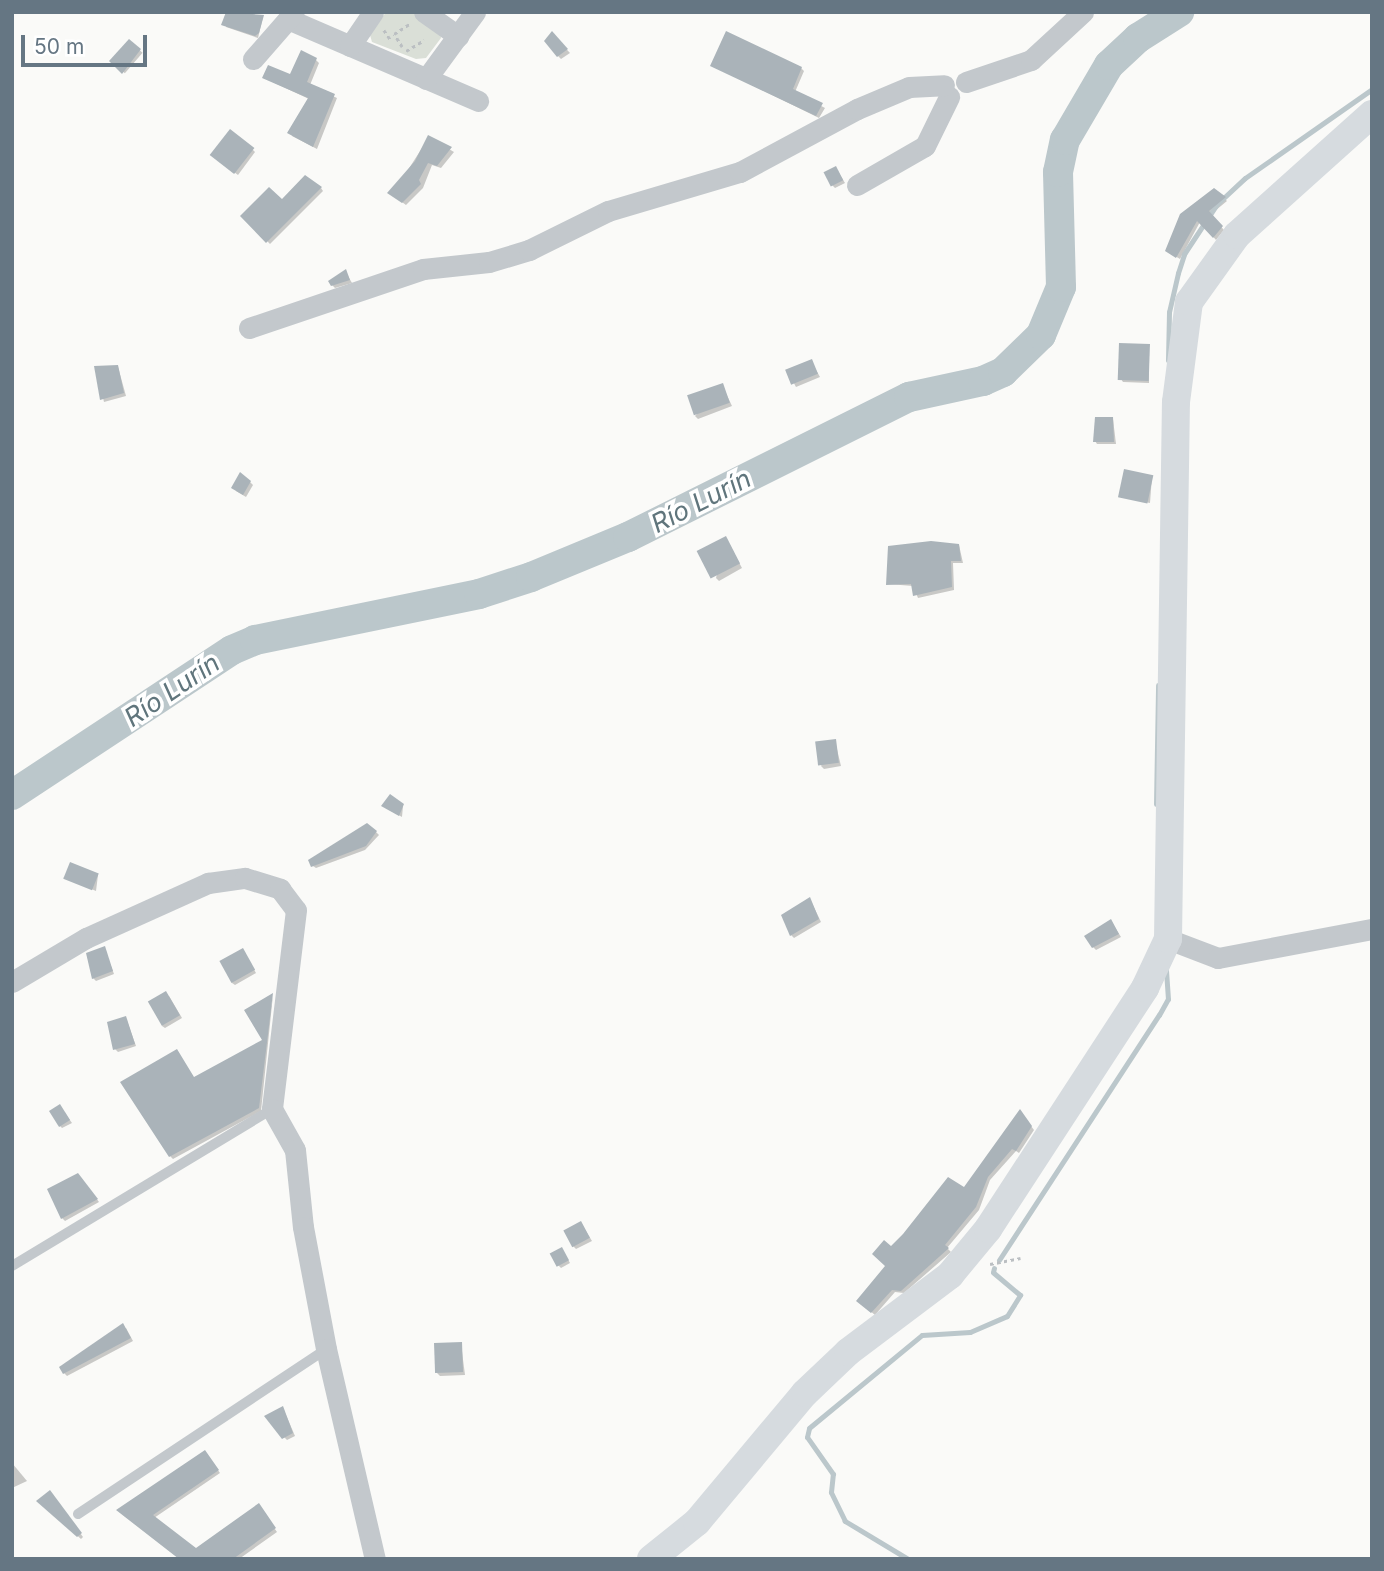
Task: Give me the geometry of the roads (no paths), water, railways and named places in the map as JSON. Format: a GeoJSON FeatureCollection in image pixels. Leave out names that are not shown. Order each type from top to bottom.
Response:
{"type":"FeatureCollection","features":[{"type":"Feature","properties":{"kind":"street"},"geometry":{"type":"LineString","coordinates":[[350,46],[373,12]]}},
{"type":"Feature","properties":{"kind":"street"},"geometry":{"type":"LineString","coordinates":[[426,79],[454,25],[475,12]]}},
{"type":"Feature","properties":{"kind":"street"},"geometry":{"type":"LineString","coordinates":[[857,185],[925,146],[953,76],[966,82],[1031,60],[1083,12]]}},
{"type":"Feature","properties":{"kind":"street"},"geometry":{"type":"LineString","coordinates":[[253,59],[291,15],[350,46],[478,101]]}},
{"type":"Feature","properties":{"kind":"street"},"geometry":{"type":"LineString","coordinates":[[419,17],[454,25]]}},
{"type":"Feature","properties":{"kind":"street"},"geometry":{"type":"LineString","coordinates":[[249,328],[423,269],[489,262],[529,250],[608,211],[740,172],[857,109],[909,87],[946,91]]}},
{"type":"Feature","properties":{"kind":"street"},"geometry":{"type":"LineString","coordinates":[[651,1559],[697,1522],[805,1393],[848,1352],[950,1275],[988,1229],[1145,988],[1168,939],[1176,402],[1189,302],[1237,235],[1372,114]]}},
{"type":"Feature","properties":{"kind":"street"},"geometry":{"type":"LineString","coordinates":[[12,982],[86,938],[208,884],[245,878],[280,889],[296,910],[272,1109],[295,1150],[303,1227],[326,1349],[374,1559]]}},
{"type":"Feature","properties":{"kind":"street"},"geometry":{"type":"LineString","coordinates":[[1168,939],[1217,958],[1372,929]]}},
{"type":"Feature","properties":{"kind":"lane"},"geometry":{"type":"LineString","coordinates":[[12,1266],[272,1109]]}},
{"type":"Feature","properties":{"kind":"lane"},"geometry":{"type":"LineString","coordinates":[[78,1514],[326,1349]]}},
{"type":"Feature","properties":{"kind":"waterway","name":"Río Lurín"},"geometry":{"type":"LineString","coordinates":[[12,795],[232,650],[255,640],[479,594],[531,577],[628,537],[909,397],[983,381],[1003,372],[1041,335],[1061,287],[1058,172],[1065,140],[1109,65],[1138,38],[1179,12]]}},
{"type":"Feature","properties":{"kind":"waterway"},"geometry":{"type":"LineString","coordinates":[[1168,360],[1169,312],[1178,273],[1184,254],[1217,204],[1245,178],[1372,89]]}},
{"type":"Feature","properties":{"kind":"waterway"},"geometry":{"type":"LineString","coordinates":[[1156,804],[1158,685]]}},
{"type":"Feature","properties":{"kind":"waterway"},"geometry":{"type":"LineString","coordinates":[[999,1260],[1159,1015],[1168,999],[1166,967]]}},
{"type":"Feature","properties":{"kind":"waterway"},"geometry":{"type":"LineString","coordinates":[[908,1559],[845,1521],[831,1492],[833,1474],[807,1437],[809,1428],[922,1335],[970,1332],[1007,1316],[1020,1295],[993,1272],[994,1268]]}}]}
